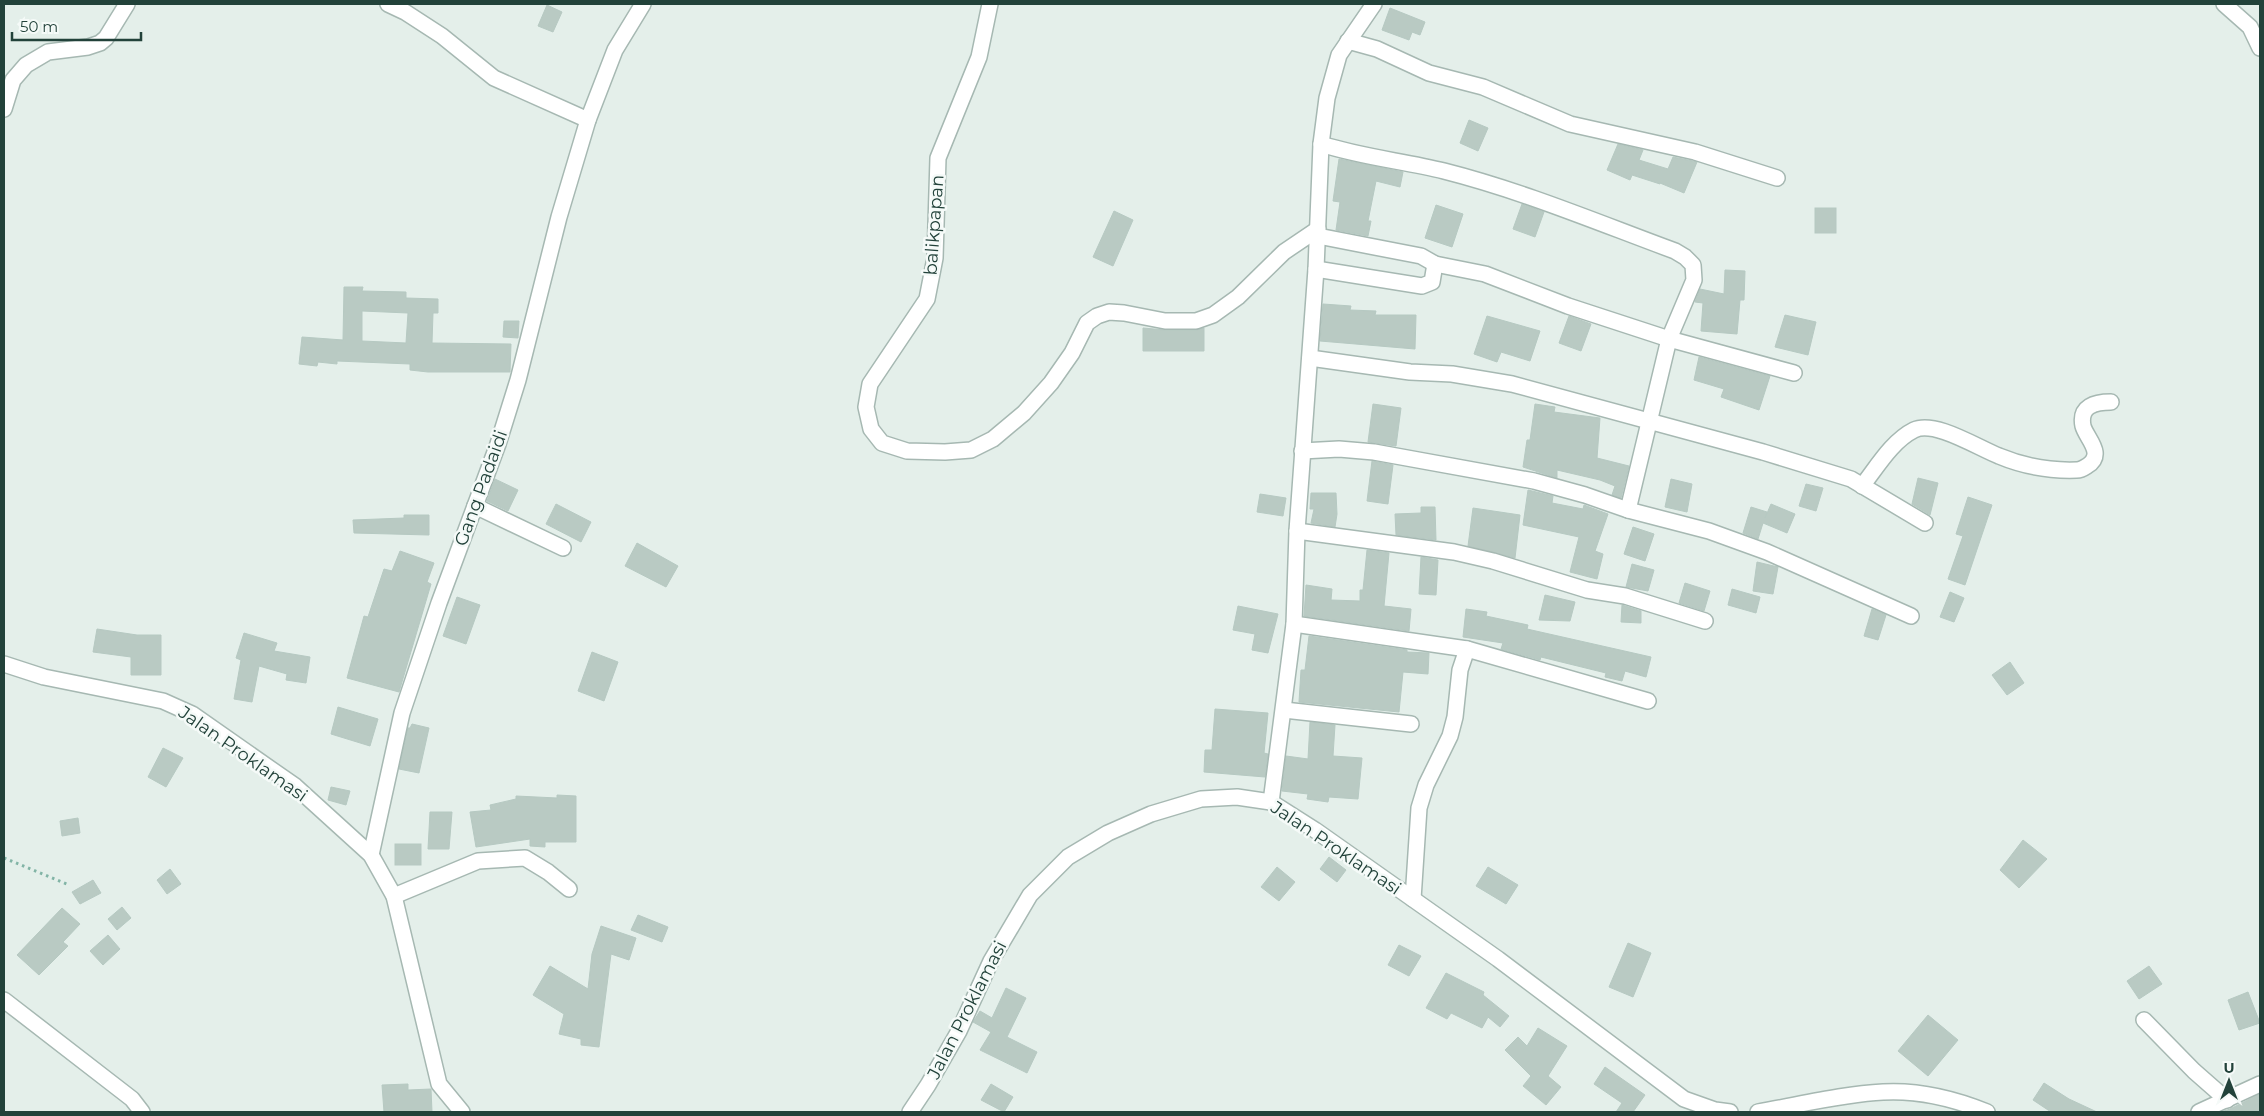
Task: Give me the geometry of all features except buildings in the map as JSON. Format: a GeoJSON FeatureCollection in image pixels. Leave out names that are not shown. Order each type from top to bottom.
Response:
{"type":"FeatureCollection","features":[{"type":"Feature","properties":{"kind":"street"},"geometry":{"type":"LineString","coordinates":[[4,109],[13,80],[26,65],[48,52],[88,47],[100,43],[106,38],[127,4]]}},
{"type":"Feature","properties":{"kind":"street"},"geometry":{"type":"LineString","coordinates":[[388,4],[405,12],[442,36],[494,78],[588,120]]}},
{"type":"Feature","properties":{"kind":"street","name":"Gang Padaidi"},"geometry":{"type":"LineString","coordinates":[[371,856],[402,713],[439,602],[475,506],[518,380],[560,217],[588,120],[614,50],[644,4]]}},
{"type":"Feature","properties":{"kind":"street","name":"balikpapan"},"geometry":{"type":"LineString","coordinates":[[990,4],[979,57],[938,158],[935,258],[927,299],[870,384],[866,407],[871,429],[882,443],[907,451],[945,452],[971,450],[993,439],[1024,413],[1062,368],[1088,323],[1097,316],[1109,312],[1165,321],[1196,321],[1213,315],[1238,297],[1284,252],[1318,233]]}},
{"type":"Feature","properties":{"kind":"street"},"geometry":{"type":"LineString","coordinates":[[1271,802],[1294,624],[1297,531],[1316,269],[1321,144],[1327,98],[1340,55],[1374,4]]}},
{"type":"Feature","properties":{"kind":"street"},"geometry":{"type":"LineString","coordinates":[[2224,4],[2250,27],[2260,48]]}},
{"type":"Feature","properties":{"kind":"street"},"geometry":{"type":"LineString","coordinates":[[1348,41],[1377,50],[1429,72],[1482,87],[1570,124],[1695,152],[1777,178]]}},
{"type":"Feature","properties":{"kind":"street"},"geometry":{"type":"LineString","coordinates":[[1321,144],[1344,152],[1444,171],[1517,194],[1686,256],[1693,265],[1694,280],[1669,338],[1628,510]]}},
{"type":"Feature","properties":{"kind":"street"},"geometry":{"type":"LineString","coordinates":[[1318,233],[1421,256],[1435,264],[1484,274],[1568,306],[1669,338],[1794,373]]}},
{"type":"Feature","properties":{"kind":"street"},"geometry":{"type":"LineString","coordinates":[[1316,269],[1422,286],[1432,282],[1435,264]]}},
{"type":"Feature","properties":{"kind":"street"},"geometry":{"type":"LineString","coordinates":[[1310,358],[1410,372],[1452,374],[1512,384],[1763,452],[1851,479],[1924,522]]}},
{"type":"Feature","properties":{"kind":"street"},"geometry":{"type":"LineString","coordinates":[[1862,486],[1905,435],[1916,429],[1924,428],[1932,428],[2000,456],[2033,466],[2060,470],[2080,470],[2091,464],[2095,454],[2092,440],[2083,427],[2083,414],[2088,405],[2111,402]]}},
{"type":"Feature","properties":{"kind":"street"},"geometry":{"type":"LineString","coordinates":[[1302,451],[1340,449],[1374,452],[1534,481],[1628,510],[1709,531],[1767,552],[1911,616]]}},
{"type":"Feature","properties":{"kind":"street"},"geometry":{"type":"LineString","coordinates":[[475,506],[563,548]]}},
{"type":"Feature","properties":{"kind":"street"},"geometry":{"type":"LineString","coordinates":[[1297,531],[1454,552],[1493,561],[1587,590],[1625,596],[1705,621]]}},
{"type":"Feature","properties":{"kind":"street"},"geometry":{"type":"LineString","coordinates":[[1294,624],[1467,649],[1648,701]]}},
{"type":"Feature","properties":{"kind":"street"},"geometry":{"type":"LineString","coordinates":[[1413,899],[1419,808],[1426,785],[1450,736],[1455,717],[1460,670],[1467,649]]}},
{"type":"Feature","properties":{"kind":"street","name":"Jalan Proklamasi"},"geometry":{"type":"LineString","coordinates":[[4,664],[44,677],[163,701],[192,714],[296,786],[371,856],[394,896],[439,1084],[462,1112]]}},
{"type":"Feature","properties":{"kind":"street"},"geometry":{"type":"LineString","coordinates":[[1284,710],[1410,724]]}},
{"type":"Feature","properties":{"kind":"street","name":"Jalan Proklamasi"},"geometry":{"type":"LineString","coordinates":[[910,1112],[959,1031],[991,961],[1030,895],[1068,857],[1108,833],[1151,814],[1201,798],[1237,796],[1271,802],[1498,959],[1684,1099],[1715,1110],[1730,1112]]}},
{"type":"Feature","properties":{"kind":"street"},"geometry":{"type":"LineString","coordinates":[[394,896],[478,862],[525,858],[548,872],[569,889]]}},
{"type":"Feature","properties":{"kind":"street"},"geometry":{"type":"LineString","coordinates":[[4,1000],[132,1099],[142,1112]]}},
{"type":"Feature","properties":{"kind":"street"},"geometry":{"type":"LineString","coordinates":[[2144,1020],[2194,1071],[2227,1100]]}},
{"type":"Feature","properties":{"kind":"street"},"geometry":{"type":"LineString","coordinates":[[2199,1112],[2260,1084]]}},
{"type":"Feature","properties":{"kind":"street"},"geometry":{"type":"LineString","coordinates":[[1758,1112],[1884,1092],[1928,1094],[1987,1112]]}},
{"type":"Feature","properties":{"kind":"path"},"geometry":{"type":"LineString","coordinates":[[4,858],[69,884]]}}]}
